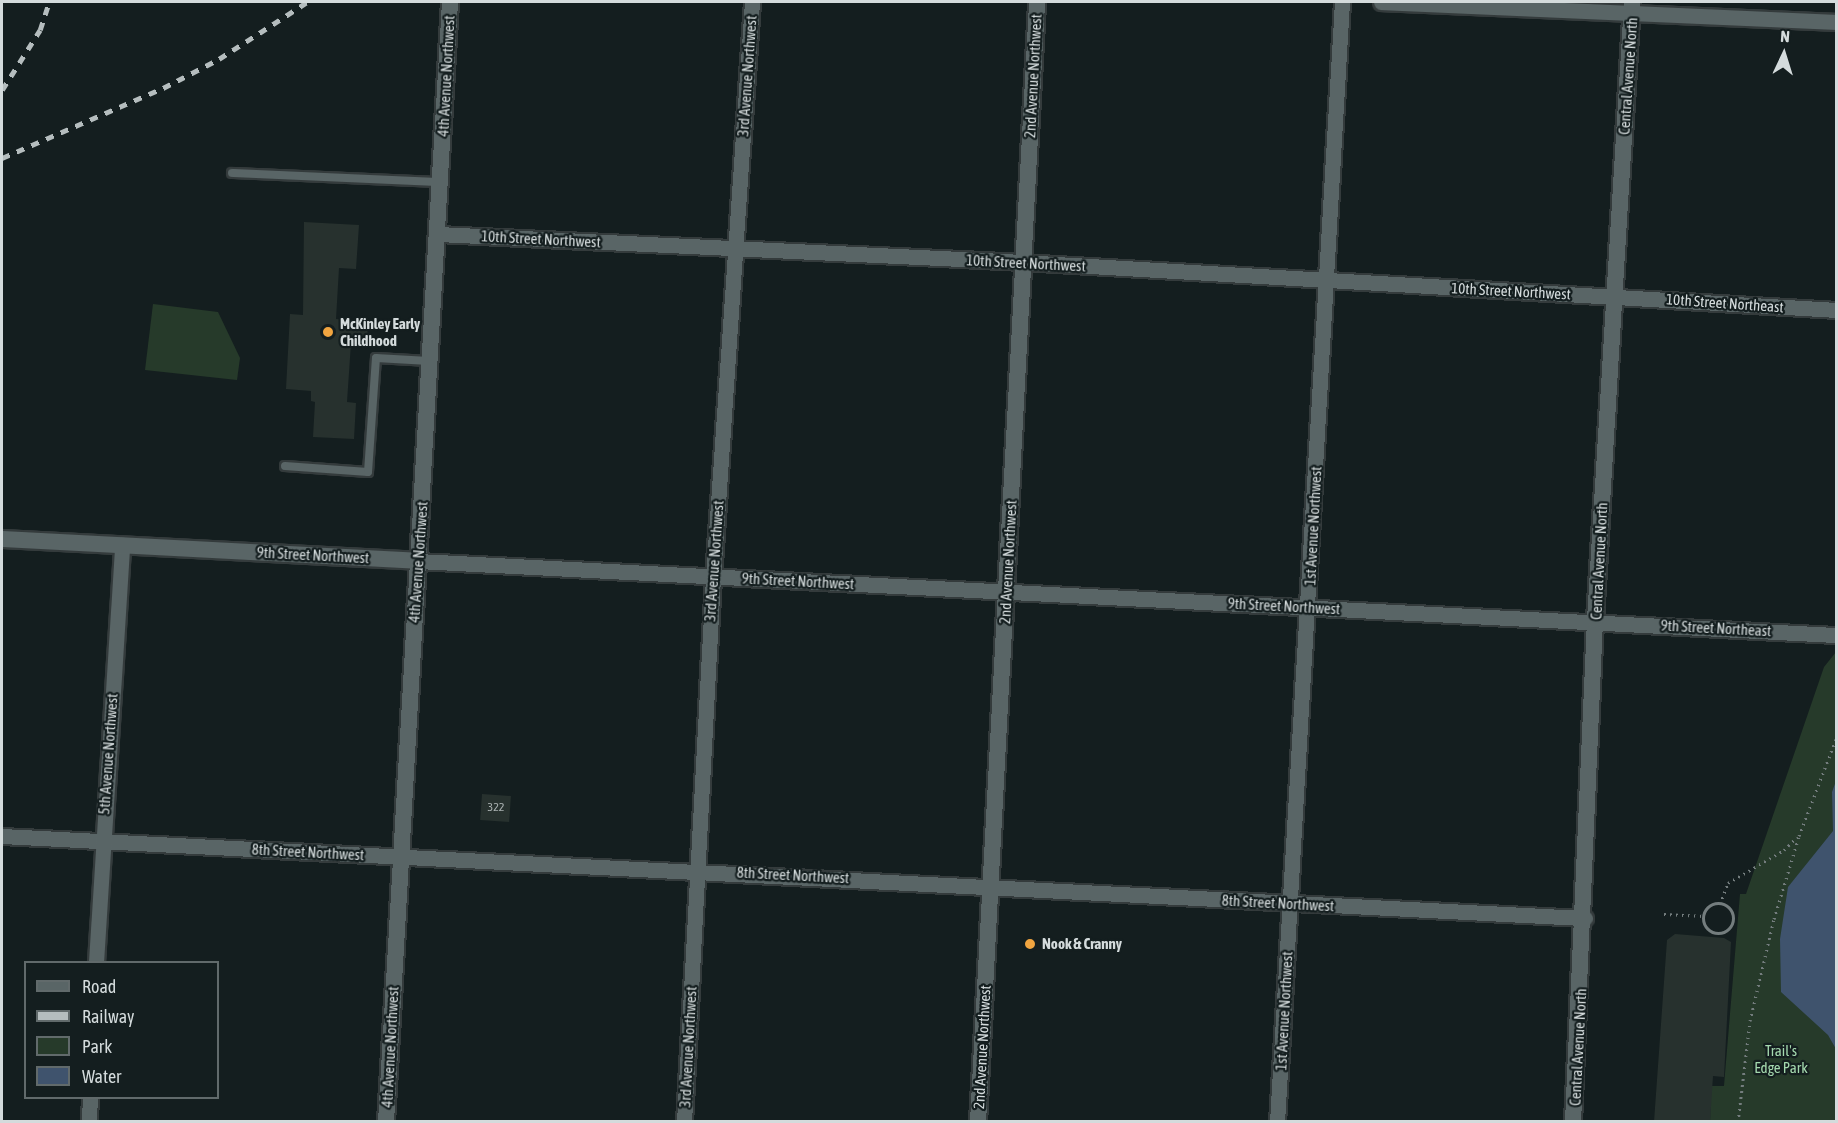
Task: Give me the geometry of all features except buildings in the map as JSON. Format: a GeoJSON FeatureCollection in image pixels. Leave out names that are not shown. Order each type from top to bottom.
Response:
{"type":"FeatureCollection","features":[{"type":"Feature","properties":{"kind":"street","name":"4th Avenue Northwest"},"geometry":{"type":"LineString","coordinates":[[386,1122],[450,2]]}},
{"type":"Feature","properties":{"kind":"street","name":"3rd Avenue Northwest"},"geometry":{"type":"LineString","coordinates":[[684,1122],[713,577],[752,2]]}},
{"type":"Feature","properties":{"kind":"street","name":"2nd Avenue Northwest"},"geometry":{"type":"LineString","coordinates":[[978,1122],[1037,2]]}},
{"type":"Feature","properties":{"kind":"street","name":"1st Avenue Northwest"},"geometry":{"type":"LineString","coordinates":[[1277,1122],[1342,2]]}},
{"type":"Feature","properties":{"kind":"street"},"geometry":{"type":"LineString","coordinates":[[1381,2],[1632,7],[1836,22]]}},
{"type":"Feature","properties":{"kind":"street","name":"Central Avenue North"},"geometry":{"type":"LineString","coordinates":[[1574,1122],[1585,918],[1595,620],[1632,7]]}},
{"type":"Feature","properties":{"kind":"street","name":"10th Street Northwest"},"geometry":{"type":"LineString","coordinates":[[438,234],[1022,262],[1326,282],[1614,297]]}},
{"type":"Feature","properties":{"kind":"street","name":"10th Street Northeast"},"geometry":{"type":"LineString","coordinates":[[1614,297],[1836,310]]}},
{"type":"Feature","properties":{"kind":"street","name":"9th Street Northwest"},"geometry":{"type":"LineString","coordinates":[[2,539],[713,577],[1595,620]]}},
{"type":"Feature","properties":{"kind":"street","name":"5th Avenue Northwest"},"geometry":{"type":"LineString","coordinates":[[96,961],[122,545]]}},
{"type":"Feature","properties":{"kind":"street","name":"9th Street Northeast"},"geometry":{"type":"LineString","coordinates":[[1595,620],[1836,635]]}},
{"type":"Feature","properties":{"kind":"street","name":"8th Street Northwest"},"geometry":{"type":"LineString","coordinates":[[2,836],[991,885],[1290,904],[1585,918]]}},
{"type":"Feature","properties":{"kind":"street"},"geometry":{"type":"LineString","coordinates":[[89,1122],[90,1099]]}},
{"type":"Feature","properties":{"kind":"lane"},"geometry":{"type":"LineString","coordinates":[[232,173],[441,182]]}},
{"type":"Feature","properties":{"kind":"lane"},"geometry":{"type":"LineString","coordinates":[[285,466],[368,472],[376,358],[431,362]]}},
{"type":"Feature","properties":{"kind":"path"},"geometry":{"type":"LineString","coordinates":[[1737,1122],[1755,998],[1799,836],[1836,739]]}},
{"type":"Feature","properties":{"kind":"path"},"geometry":{"type":"LineString","coordinates":[[1720,904],[1728,883],[1784,850],[1799,836]]}},
{"type":"Feature","properties":{"kind":"path"},"geometry":{"type":"LineString","coordinates":[[1704,916],[1711,931],[1728,930],[1732,912],[1720,904]]}},
{"type":"Feature","properties":{"kind":"path"},"geometry":{"type":"LineString","coordinates":[[1704,916],[1710,907],[1720,904]]}},
{"type":"Feature","properties":{"kind":"path"},"geometry":{"type":"LineString","coordinates":[[1664,914],[1704,916]]}},
{"type":"Feature","properties":{"kind":"green space"},"geometry":{"type":"Polygon","coordinates":[[[153,304],[218,312],[240,358],[237,380],[145,370],[153,304]]]}},
{"type":"Feature","properties":{"kind":"green space","name":"Trail's Edge Park"},"geometry":{"type":"Polygon","coordinates":[[[1836,652],[1836,1121],[1710,1122],[1711,1086],[1724,1086],[1740,894],[1746,894],[1824,667],[1836,652]]]}},
{"type":"Feature","properties":{"kind":"water"},"geometry":{"type":"Polygon","coordinates":[[[1836,781],[1836,1049],[1828,1035],[1781,992],[1780,939],[1788,887],[1833,831],[1832,792],[1836,781]]]}},
{"type":"Feature","properties":{"kind":"railway"},"geometry":{"type":"LineString","coordinates":[[2,90],[40,30],[49,2]]}},
{"type":"Feature","properties":{"kind":"railway"},"geometry":{"type":"LineString","coordinates":[[2,158],[163,88],[219,59],[307,2]]}},
{"type":"Feature","properties":{"kind":"place","name":"McKinley Early Childhood"},"geometry":{"type":"Point","coordinates":[328,332]}},
{"type":"Feature","properties":{"kind":"place","name":"Nook & Cranny"},"geometry":{"type":"Point","coordinates":[1030,944]}}]}
